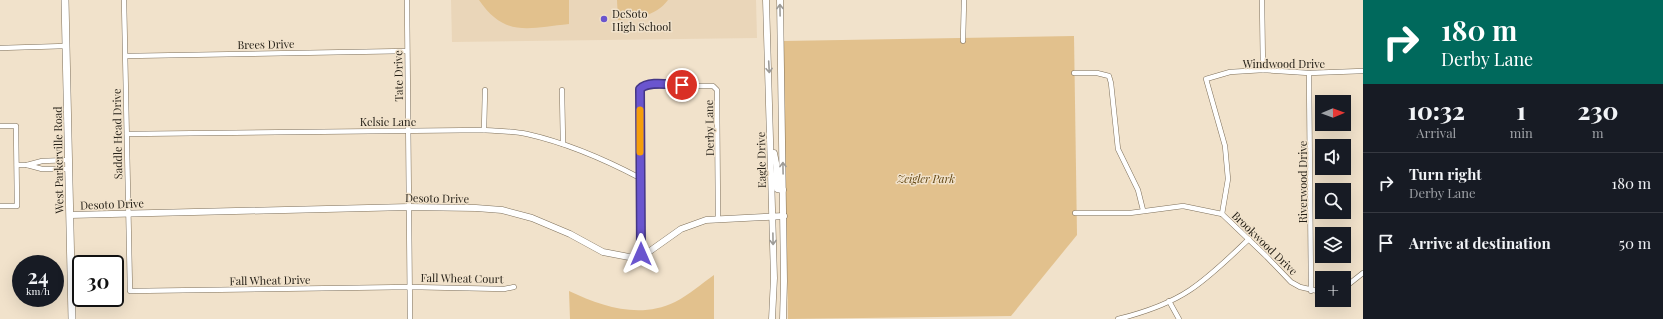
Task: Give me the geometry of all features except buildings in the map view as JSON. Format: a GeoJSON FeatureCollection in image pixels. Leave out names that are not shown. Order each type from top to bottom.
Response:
{"type":"FeatureCollection","features":[{"type":"Feature","properties":{"kind":"main road","name":"West Parkerville Road"},"geometry":{"type":"LineString","coordinates":[[65,0],[72,319]]}},
{"type":"Feature","properties":{"kind":"street","name":"Saddle Head Drive"},"geometry":{"type":"LineString","coordinates":[[124,0],[126,56],[127,213],[130,291]]}},
{"type":"Feature","properties":{"kind":"street","name":"Tate Drive"},"geometry":{"type":"LineString","coordinates":[[407,0],[410,319]]}},
{"type":"Feature","properties":{"kind":"street","name":"Eagle Drive"},"geometry":{"type":"LineString","coordinates":[[766,0],[771,131],[772,319]]}},
{"type":"Feature","properties":{"kind":"street","name":"Eagle Drive"},"geometry":{"type":"LineString","coordinates":[[780,0],[784,216],[783,319]]}},
{"type":"Feature","properties":{"kind":"street"},"geometry":{"type":"LineString","coordinates":[[963,42],[964,0]]}},
{"type":"Feature","properties":{"kind":"street"},"geometry":{"type":"LineString","coordinates":[[1262,0],[1263,70]]}},
{"type":"Feature","properties":{"kind":"street"},"geometry":{"type":"LineString","coordinates":[[0,48],[66,46]]}},
{"type":"Feature","properties":{"kind":"street"},"geometry":{"type":"LineString","coordinates":[[767,48],[781,48]]}},
{"type":"Feature","properties":{"kind":"street","name":"Brees Drive"},"geometry":{"type":"LineString","coordinates":[[126,56],[407,51]]}},
{"type":"Feature","properties":{"kind":"street","name":"Windwood Drive"},"geometry":{"type":"LineString","coordinates":[[1222,214],[1228,179],[1225,146],[1206,79],[1230,72],[1263,70],[1309,72],[1363,71]]}},
{"type":"Feature","properties":{"kind":"street"},"geometry":{"type":"LineString","coordinates":[[1074,73],[1097,72],[1109,76],[1118,149],[1138,190],[1143,210]]}},
{"type":"Feature","properties":{"kind":"street","name":"Riverwood Drive"},"geometry":{"type":"LineString","coordinates":[[1309,72],[1311,291]]}},
{"type":"Feature","properties":{"kind":"street","name":"Derby Lane"},"geometry":{"type":"LineString","coordinates":[[641,254],[640,89],[643,86],[652,84],[713,86],[717,90],[718,218]]}},
{"type":"Feature","properties":{"kind":"street"},"geometry":{"type":"LineString","coordinates":[[484,130],[485,90]]}},
{"type":"Feature","properties":{"kind":"street"},"geometry":{"type":"LineString","coordinates":[[562,90],[563,144]]}},
{"type":"Feature","properties":{"kind":"street"},"geometry":{"type":"LineString","coordinates":[[0,126],[16,126],[17,165],[17,206],[0,206]]}},
{"type":"Feature","properties":{"kind":"street","name":"Kelsie Lane"},"geometry":{"type":"LineString","coordinates":[[127,134],[408,129],[484,130],[525,133],[603,158],[640,178]]}},
{"type":"Feature","properties":{"kind":"street"},"geometry":{"type":"LineString","coordinates":[[771,131],[777,168],[777,189],[783,190]]}},
{"type":"Feature","properties":{"kind":"street"},"geometry":{"type":"LineString","coordinates":[[17,165],[27,165],[42,161],[69,160]]}},
{"type":"Feature","properties":{"kind":"street"},"geometry":{"type":"LineString","coordinates":[[27,165],[42,169],[69,169]]}},
{"type":"Feature","properties":{"kind":"street","name":"Brookwood Drive"},"geometry":{"type":"LineString","coordinates":[[1075,213],[1130,213],[1143,210],[1182,206],[1222,214],[1291,282],[1300,288],[1315,291]]}},
{"type":"Feature","properties":{"kind":"street","name":"Desoto Drive"},"geometry":{"type":"LineString","coordinates":[[70,215],[409,207],[502,210],[545,222],[603,252],[629,257],[658,247],[686,226],[706,220],[718,218],[784,216]]}},
{"type":"Feature","properties":{"kind":"street"},"geometry":{"type":"LineString","coordinates":[[1118,319],[1135,315],[1189,291],[1209,276],[1248,239]]}},
{"type":"Feature","properties":{"kind":"street"},"geometry":{"type":"LineString","coordinates":[[1351,282],[1363,273]]}},
{"type":"Feature","properties":{"kind":"street","name":"Fall Wheat Court"},"geometry":{"type":"LineString","coordinates":[[410,287],[504,289],[514,287]]}},
{"type":"Feature","properties":{"kind":"street","name":"Fall Wheat Drive"},"geometry":{"type":"LineString","coordinates":[[130,291],[410,287]]}},
{"type":"Feature","properties":{"kind":"street"},"geometry":{"type":"LineString","coordinates":[[1169,301],[1179,319]]}},
{"type":"Feature","properties":{"kind":"shaded area","name":"DeSoto High School"},"geometry":{"type":"Polygon","coordinates":[[[451,0],[756,0],[757,38],[452,42],[451,0]]]}},
{"type":"Feature","properties":{"kind":"green space"},"geometry":{"type":"Polygon","coordinates":[[[479,0],[569,0],[569,24],[519,28],[498,20],[479,0]]]}},
{"type":"Feature","properties":{"kind":"green space"},"geometry":{"type":"Polygon","coordinates":[[[617,0],[668,0],[658,10],[645,16],[618,20],[617,0]]]}},
{"type":"Feature","properties":{"kind":"green space","name":"Zeigler Park"},"geometry":{"type":"Polygon","coordinates":[[[1074,36],[1077,235],[1011,316],[788,319],[783,41],[1074,36]]]}},
{"type":"Feature","properties":{"kind":"green space"},"geometry":{"type":"Polygon","coordinates":[[[714,275],[714,319],[570,319],[569,291],[608,306],[622,309],[648,310],[675,302],[714,275]]]}},
{"type":"Feature","properties":{"kind":"slow traffic"},"geometry":{"type":"LineString","coordinates":[[640,110],[640,152]]}},
{"type":"Feature","properties":{"kind":"place","name":"DeSoto High School"},"geometry":{"type":"Point","coordinates":[604,19]}},
{"type":"Feature","properties":{"kind":"route"},"geometry":{"type":"LineString","coordinates":[[641,254],[640,89],[643,86],[652,84],[682,85]]}}]}
